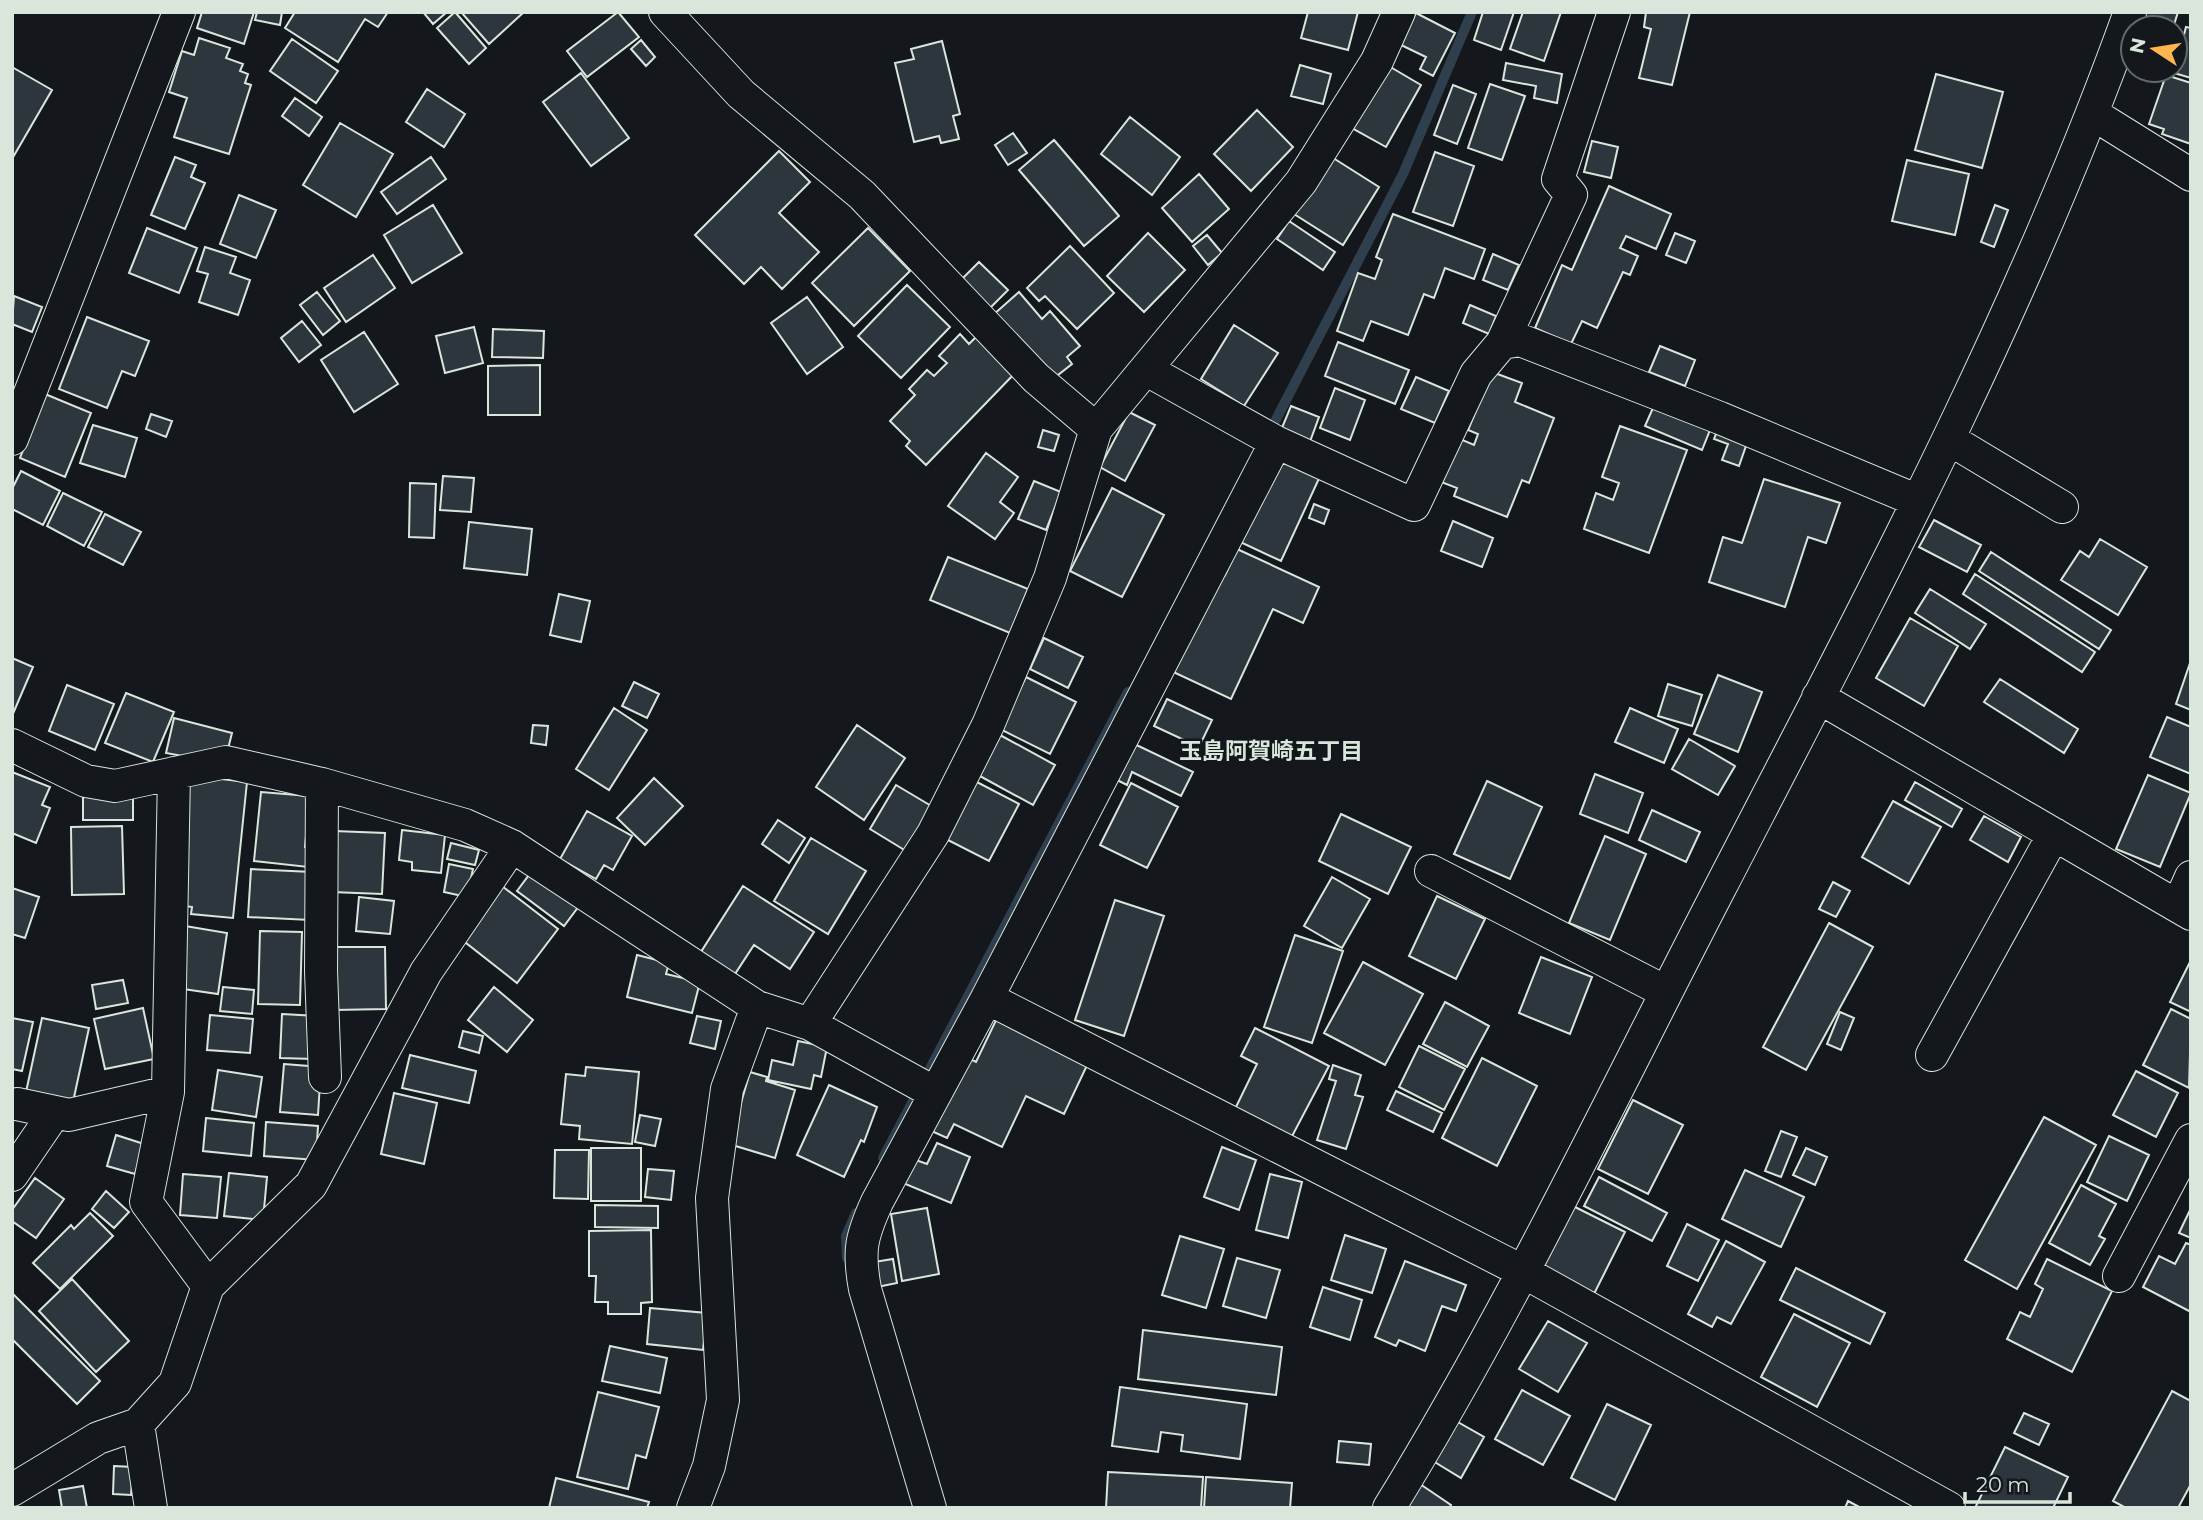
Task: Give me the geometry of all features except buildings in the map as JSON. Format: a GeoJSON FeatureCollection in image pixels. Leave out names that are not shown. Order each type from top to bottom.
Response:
{"type":"FeatureCollection","features":[{"type":"Feature","properties":{"kind":"street"},"geometry":{"type":"LineString","coordinates":[[12,439],[179,12]]}},
{"type":"Feature","properties":{"kind":"street"},"geometry":{"type":"LineString","coordinates":[[665,12],[741,94],[862,195],[1036,378],[1096,429]]}},
{"type":"Feature","properties":{"kind":"street"},"geometry":{"type":"LineString","coordinates":[[810,1024],[933,834],[988,725],[1050,578],[1096,429],[1301,182],[1377,61],[1399,12]]}},
{"type":"Feature","properties":{"kind":"street"},"geometry":{"type":"LineString","coordinates":[[1147,370],[1276,442],[1414,505],[1476,374],[1502,343],[1571,195],[1558,179],[1614,12]]}},
{"type":"Feature","properties":{"kind":"street"},"geometry":{"type":"LineString","coordinates":[[1389,1508],[1522,1270],[1949,439],[2011,311],[2093,114],[2130,12]]}},
{"type":"Feature","properties":{"kind":"street"},"geometry":{"type":"LineString","coordinates":[[2093,114],[2191,174]]}},
{"type":"Feature","properties":{"kind":"street"},"geometry":{"type":"LineString","coordinates":[[1502,343],[1521,340],[1720,418],[1918,501]]}},
{"type":"Feature","properties":{"kind":"street"},"geometry":{"type":"LineString","coordinates":[[1949,439],[2062,507]]}},
{"type":"Feature","properties":{"kind":"street"},"geometry":{"type":"LineString","coordinates":[[930,1508],[865,1289],[860,1258],[862,1234],[926,1088],[987,999],[1276,442]]}},
{"type":"Feature","properties":{"kind":"street"},"geometry":{"type":"LineString","coordinates":[[1818,697],[2184,910],[2191,877]]}},
{"type":"Feature","properties":{"kind":"street"},"geometry":{"type":"LineString","coordinates":[[12,745],[86,781],[115,786],[226,762],[321,784],[465,825],[512,846],[757,1007],[810,1024],[926,1088]]}},
{"type":"Feature","properties":{"kind":"street"},"geometry":{"type":"LineString","coordinates":[[174,773],[169,1093],[146,1202],[208,1286]]}},
{"type":"Feature","properties":{"kind":"street"},"geometry":{"type":"LineString","coordinates":[[321,784],[324,864],[321,971],[325,1077]]}},
{"type":"Feature","properties":{"kind":"street"},"geometry":{"type":"LineString","coordinates":[[1932,1055],[2054,834]]}},
{"type":"Feature","properties":{"kind":"street"},"geometry":{"type":"LineString","coordinates":[[12,1490],[98,1438],[138,1424],[175,1383],[208,1286],[311,1185],[426,971],[512,846]]}},
{"type":"Feature","properties":{"kind":"street"},"geometry":{"type":"LineString","coordinates":[[1431,871],[1665,992]]}},
{"type":"Feature","properties":{"kind":"street"},"geometry":{"type":"LineString","coordinates":[[987,999],[1522,1270],[1949,1508]]}},
{"type":"Feature","properties":{"kind":"street"},"geometry":{"type":"LineString","coordinates":[[693,1508],[709,1466],[723,1400],[712,1198],[727,1089],[757,1007]]}},
{"type":"Feature","properties":{"kind":"street"},"geometry":{"type":"LineString","coordinates":[[17,1104],[69,1115],[169,1093]]}},
{"type":"Feature","properties":{"kind":"street"},"geometry":{"type":"LineString","coordinates":[[12,1175],[55,1112]]}},
{"type":"Feature","properties":{"kind":"street"},"geometry":{"type":"LineString","coordinates":[[2119,1276],[2191,1140]]}},
{"type":"Feature","properties":{"kind":"street"},"geometry":{"type":"LineString","coordinates":[[138,1424],[151,1508]]}},
{"type":"Feature","properties":{"kind":"waterway"},"geometry":{"type":"LineString","coordinates":[[1268,435],[1403,174],[1472,12]]}},
{"type":"Feature","properties":{"kind":"waterway"},"geometry":{"type":"LineString","coordinates":[[883,1158],[1128,692]]}},
{"type":"Feature","properties":{"kind":"waterway"},"geometry":{"type":"LineString","coordinates":[[847,1258],[846,1236],[856,1213]]}},
{"type":"Feature","properties":{"kind":"district","name":"玉島阿賀崎五丁目"},"geometry":{"type":"Point","coordinates":[1271,751]}}]}
